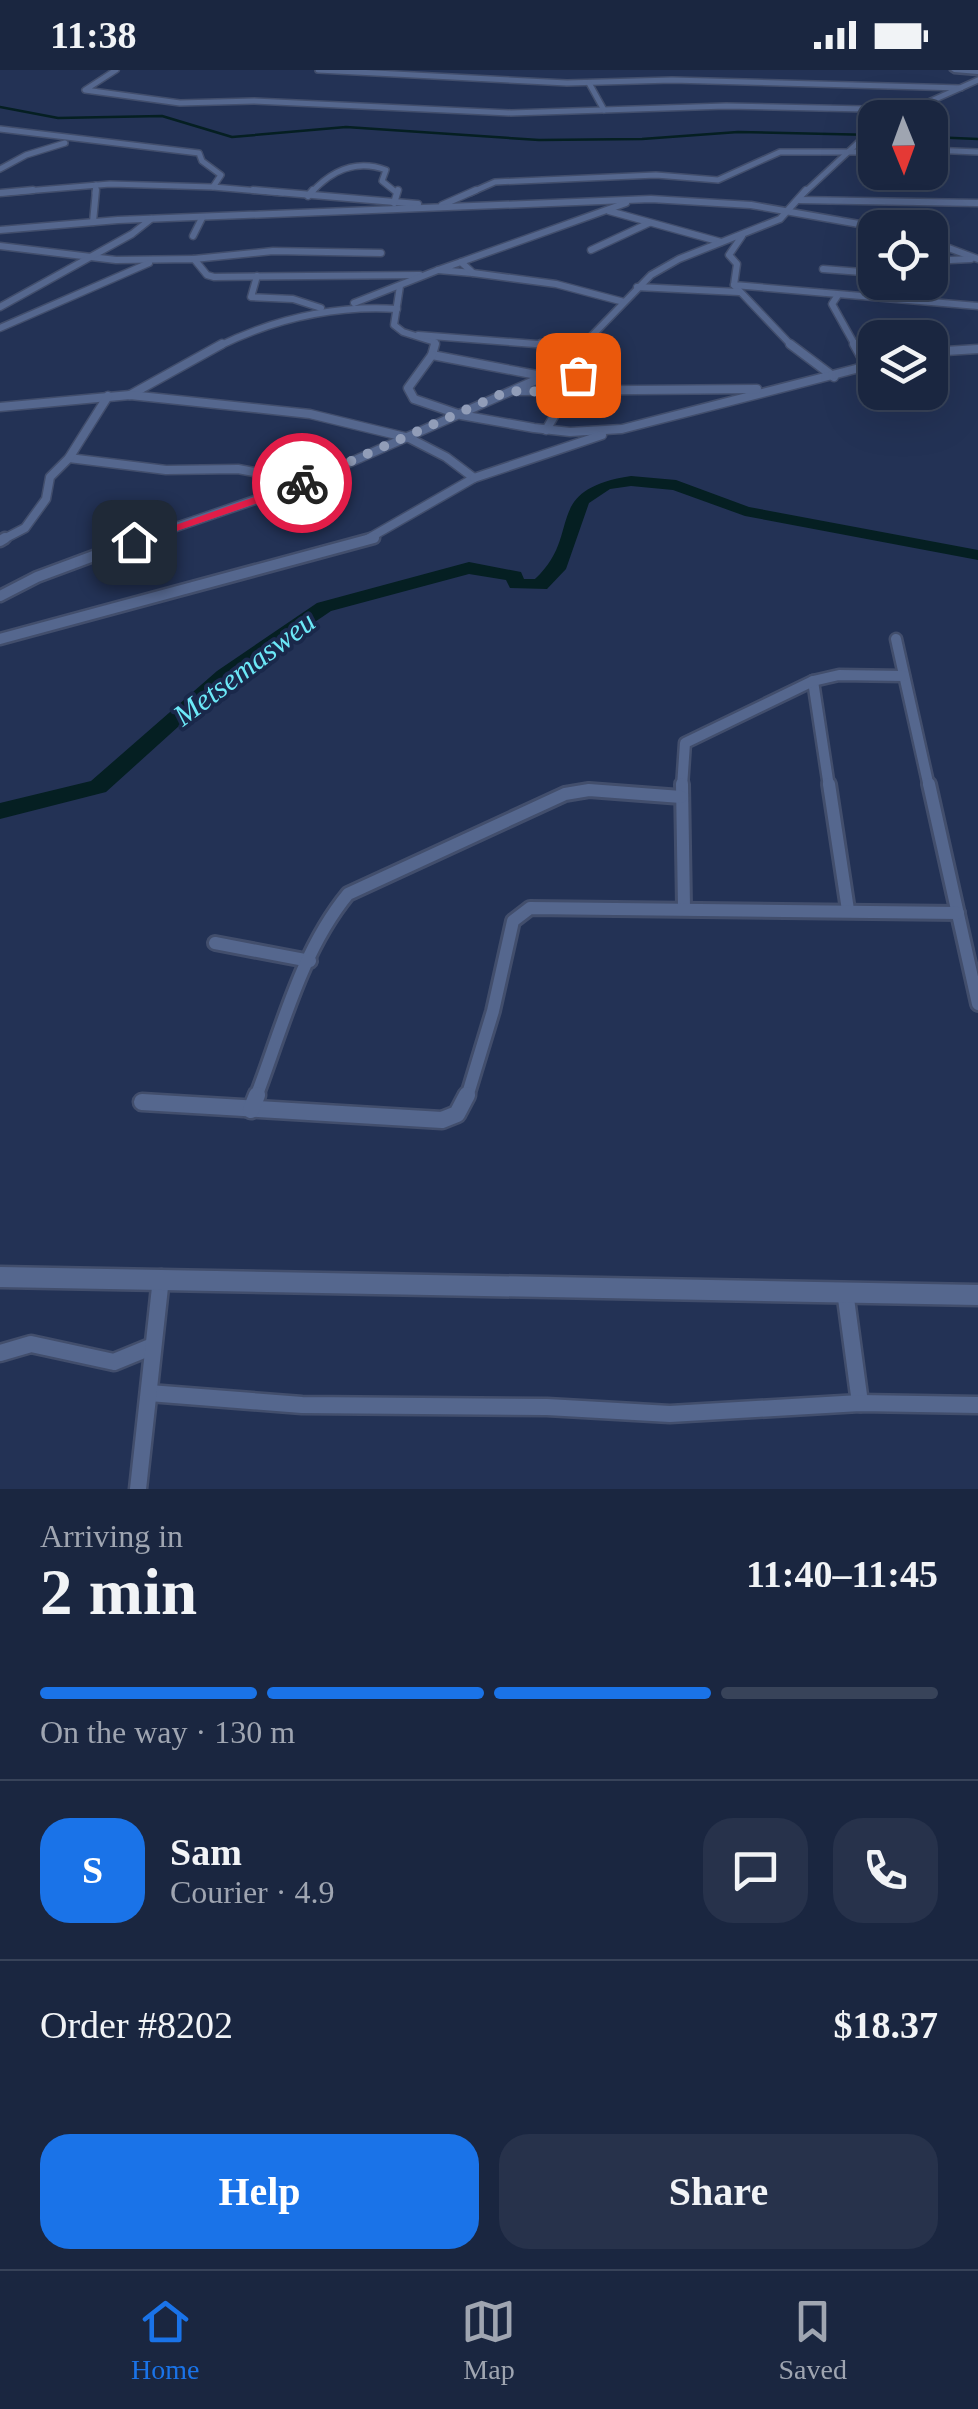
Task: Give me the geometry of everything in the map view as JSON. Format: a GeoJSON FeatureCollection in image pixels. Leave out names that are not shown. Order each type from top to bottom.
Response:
{"type":"FeatureCollection","features":[{"type":"Feature","properties":{"kind":"street"},"geometry":{"type":"LineString","coordinates":[[116,70],[88,84],[85,90],[180,103],[254,101],[518,113],[726,106],[858,109]]}},
{"type":"Feature","properties":{"kind":"street"},"geometry":{"type":"LineString","coordinates":[[318,70],[589,83],[798,82],[962,88]]}},
{"type":"Feature","properties":{"kind":"street"},"geometry":{"type":"LineString","coordinates":[[450,78],[460,70]]}},
{"type":"Feature","properties":{"kind":"street"},"geometry":{"type":"LineString","coordinates":[[954,70],[978,72]]}},
{"type":"Feature","properties":{"kind":"street"},"geometry":{"type":"LineString","coordinates":[[791,78],[798,82]]}},
{"type":"Feature","properties":{"kind":"street"},"geometry":{"type":"LineString","coordinates":[[935,100],[978,80]]}},
{"type":"Feature","properties":{"kind":"street"},"geometry":{"type":"LineString","coordinates":[[589,83],[604,110]]}},
{"type":"Feature","properties":{"kind":"street"},"geometry":{"type":"LineString","coordinates":[[0,129],[199,154],[202,162],[222,175],[213,187]]}},
{"type":"Feature","properties":{"kind":"street"},"geometry":{"type":"LineString","coordinates":[[0,169],[40,149],[78,140]]}},
{"type":"Feature","properties":{"kind":"street"},"geometry":{"type":"LineString","coordinates":[[2,593],[104,551],[294,487],[543,376],[580,347],[638,287],[664,267],[742,236],[789,212],[858,141]]}},
{"type":"Feature","properties":{"kind":"street"},"geometry":{"type":"LineString","coordinates":[[948,151],[978,152]]}},
{"type":"Feature","properties":{"kind":"street"},"geometry":{"type":"LineString","coordinates":[[442,204],[488,184],[656,175],[718,180],[780,152],[858,153]]}},
{"type":"Feature","properties":{"kind":"street"},"geometry":{"type":"LineString","coordinates":[[308,196],[346,164],[370,164],[386,169],[382,180],[398,190],[394,203]]}},
{"type":"Feature","properties":{"kind":"street"},"geometry":{"type":"LineString","coordinates":[[488,184],[502,205]]}},
{"type":"Feature","properties":{"kind":"street"},"geometry":{"type":"LineString","coordinates":[[93,222],[96,185]]}},
{"type":"Feature","properties":{"kind":"street"},"geometry":{"type":"LineString","coordinates":[[0,193],[96,185],[213,187],[482,207]]}},
{"type":"Feature","properties":{"kind":"street"},"geometry":{"type":"LineString","coordinates":[[0,230],[118,220],[635,200],[701,200],[858,224]]}},
{"type":"Feature","properties":{"kind":"street"},"geometry":{"type":"LineString","coordinates":[[130,395],[187,362],[274,324],[359,302],[420,276],[635,200]]}},
{"type":"Feature","properties":{"kind":"street"},"geometry":{"type":"LineString","coordinates":[[799,200],[978,202]]}},
{"type":"Feature","properties":{"kind":"street"},"geometry":{"type":"LineString","coordinates":[[576,201],[723,243]]}},
{"type":"Feature","properties":{"kind":"street"},"geometry":{"type":"LineString","coordinates":[[193,236],[202,218]]}},
{"type":"Feature","properties":{"kind":"street"},"geometry":{"type":"LineString","coordinates":[[0,307],[86,256],[134,242],[151,219]]}},
{"type":"Feature","properties":{"kind":"street"},"geometry":{"type":"LineString","coordinates":[[118,220],[142,261]]}},
{"type":"Feature","properties":{"kind":"street"},"geometry":{"type":"LineString","coordinates":[[591,250],[649,223]]}},
{"type":"Feature","properties":{"kind":"street"},"geometry":{"type":"LineString","coordinates":[[742,236],[729,254],[738,264],[736,289],[802,355],[834,377]]}},
{"type":"Feature","properties":{"kind":"street"},"geometry":{"type":"LineString","coordinates":[[0,246],[153,262],[273,251],[381,253]]}},
{"type":"Feature","properties":{"kind":"street"},"geometry":{"type":"LineString","coordinates":[[948,248],[976,259]]}},
{"type":"Feature","properties":{"kind":"street"},"geometry":{"type":"LineString","coordinates":[[194,259],[210,276],[420,276]]}},
{"type":"Feature","properties":{"kind":"street"},"geometry":{"type":"LineString","coordinates":[[948,260],[976,259]]}},
{"type":"Feature","properties":{"kind":"street"},"geometry":{"type":"LineString","coordinates":[[0,328],[153,262]]}},
{"type":"Feature","properties":{"kind":"street"},"geometry":{"type":"LineString","coordinates":[[461,262],[473,274]]}},
{"type":"Feature","properties":{"kind":"street"},"geometry":{"type":"LineString","coordinates":[[823,269],[858,272]]}},
{"type":"Feature","properties":{"kind":"street"},"geometry":{"type":"LineString","coordinates":[[438,270],[556,284],[624,302]]}},
{"type":"Feature","properties":{"kind":"street"},"geometry":{"type":"LineString","coordinates":[[258,276],[250,297],[293,299],[326,309],[397,310]]}},
{"type":"Feature","properties":{"kind":"street"},"geometry":{"type":"LineString","coordinates":[[400,286],[396,327],[435,342],[432,355],[408,390],[414,399],[462,415],[546,430],[622,429]]}},
{"type":"Feature","properties":{"kind":"street"},"geometry":{"type":"LineString","coordinates":[[638,287],[858,296]]}},
{"type":"Feature","properties":{"kind":"street"},"geometry":{"type":"LineString","coordinates":[[838,295],[832,304],[858,348]]}},
{"type":"Feature","properties":{"kind":"street"},"geometry":{"type":"LineString","coordinates":[[915,300],[978,306]]}},
{"type":"Feature","properties":{"kind":"street"},"geometry":{"type":"LineString","coordinates":[[418,335],[580,347]]}},
{"type":"Feature","properties":{"kind":"street"},"geometry":{"type":"LineString","coordinates":[[546,430],[582,368],[580,347]]}},
{"type":"Feature","properties":{"kind":"street"},"geometry":{"type":"LineString","coordinates":[[948,351],[978,349]]}},
{"type":"Feature","properties":{"kind":"street"},"geometry":{"type":"LineString","coordinates":[[432,355],[543,376]]}},
{"type":"Feature","properties":{"kind":"street"},"geometry":{"type":"LineString","coordinates":[[0,639],[375,538],[474,478],[622,429],[858,369]]}},
{"type":"Feature","properties":{"kind":"street"},"geometry":{"type":"LineString","coordinates":[[508,391],[786,388]]}},
{"type":"Feature","properties":{"kind":"street"},"geometry":{"type":"LineString","coordinates":[[0,407],[130,395],[310,414],[409,438],[446,457],[474,478]]}},
{"type":"Feature","properties":{"kind":"street"},"geometry":{"type":"LineString","coordinates":[[0,540],[25,528],[46,500],[48,480],[69,458],[108,396]]}},
{"type":"Feature","properties":{"kind":"street"},"geometry":{"type":"LineString","coordinates":[[69,458],[166,470],[238,468],[254,472],[267,484],[294,487]]}},
{"type":"Feature","properties":{"kind":"street"},"geometry":{"type":"LineString","coordinates":[[896,639],[978,1004]]}},
{"type":"Feature","properties":{"kind":"street"},"geometry":{"type":"LineString","coordinates":[[684,907],[681,797],[688,739],[813,681],[839,674],[904,676]]}},
{"type":"Feature","properties":{"kind":"street"},"geometry":{"type":"LineString","coordinates":[[813,681],[848,910]]}},
{"type":"Feature","properties":{"kind":"street"},"geometry":{"type":"LineString","coordinates":[[251,1110],[310,961],[338,903],[348,894],[565,794],[588,790],[681,797]]}},
{"type":"Feature","properties":{"kind":"street"},"geometry":{"type":"LineString","coordinates":[[142,1102],[442,1120],[457,1114],[465,1103],[493,1011],[513,921],[530,908],[958,913]]}},
{"type":"Feature","properties":{"kind":"street"},"geometry":{"type":"LineString","coordinates":[[214,943],[310,961]]}},
{"type":"Feature","properties":{"kind":"street"},"geometry":{"type":"LineString","coordinates":[[4,1282],[161,1278],[978,1296]]}},
{"type":"Feature","properties":{"kind":"street"},"geometry":{"type":"LineString","coordinates":[[138,1489],[161,1278]]}},
{"type":"Feature","properties":{"kind":"street"},"geometry":{"type":"LineString","coordinates":[[845,1291],[860,1403]]}},
{"type":"Feature","properties":{"kind":"street"},"geometry":{"type":"LineString","coordinates":[[0,1354],[31,1344],[114,1362],[153,1346]]}},
{"type":"Feature","properties":{"kind":"street"},"geometry":{"type":"LineString","coordinates":[[149,1393],[302,1405],[547,1407],[670,1414],[860,1403],[978,1405]]}},
{"type":"Feature","properties":{"kind":"waterway"},"geometry":{"type":"LineString","coordinates":[[0,107],[58,118],[162,116],[232,137],[346,127],[539,140],[642,139],[738,132],[858,135]]}},
{"type":"Feature","properties":{"kind":"waterway"},"geometry":{"type":"LineString","coordinates":[[948,138],[978,139]]}},
{"type":"Feature","properties":{"kind":"waterway","name":"Metsemasweu"},"geometry":{"type":"LineString","coordinates":[[0,811],[98,787],[224,675],[324,607],[469,568],[514,576],[517,584],[540,585],[557,569],[581,500],[605,485],[631,481],[676,485],[745,511],[978,555]]}},
{"type":"Feature","properties":{"kind":"way so far"},"geometry":{"type":"LineString","coordinates":[[302,483],[366,458],[508,391],[566,392],[578,375]]}},
{"type":"Feature","properties":{"kind":"route"},"geometry":{"type":"LineString","coordinates":[[134,542],[302,483]]}}]}
